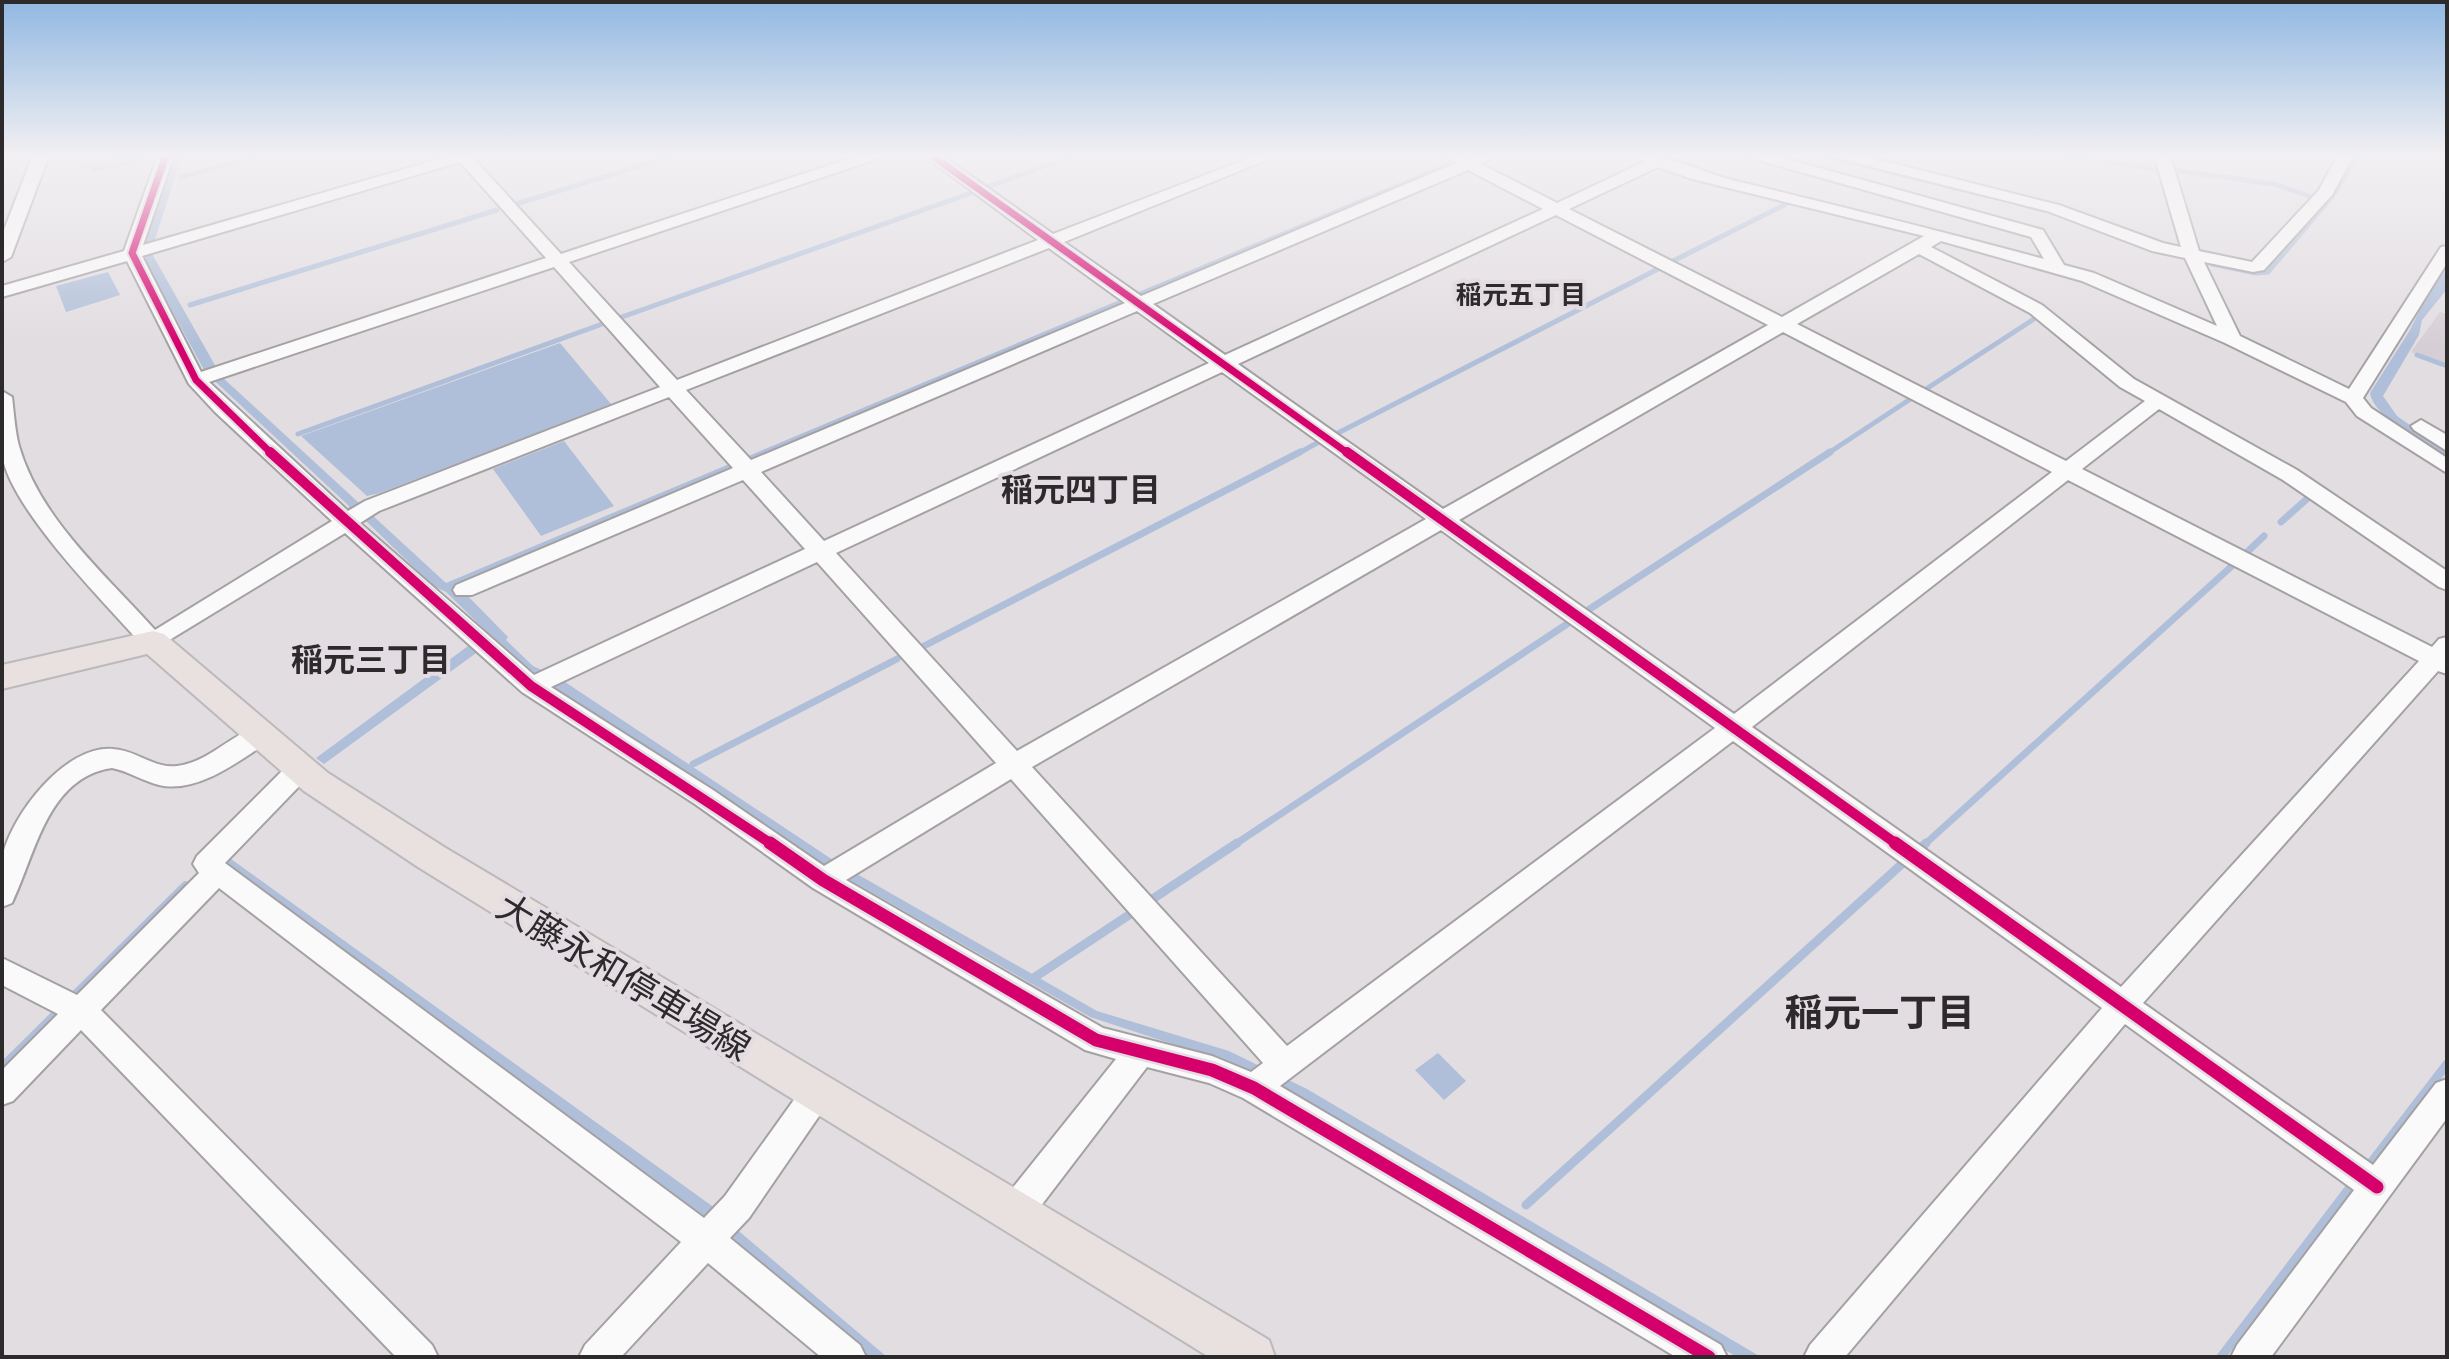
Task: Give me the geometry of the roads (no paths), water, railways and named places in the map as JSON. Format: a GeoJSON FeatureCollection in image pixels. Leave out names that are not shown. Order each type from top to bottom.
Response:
{"type":"FeatureCollection","features":[{"type":"Feature","properties":{"kind":"main road"},"geometry":{"type":"LineString","coordinates":[[2,677],[153,642]]}},
{"type":"Feature","properties":{"kind":"main road","name":"大藤永和停車場線"},"geometry":{"type":"LineString","coordinates":[[153,642],[300,769],[431,857],[1252,1357]]}},
{"type":"Feature","properties":{"kind":"street"},"geometry":{"type":"LineString","coordinates":[[2,257],[17,218]]}},
{"type":"Feature","properties":{"kind":"street"},"geometry":{"type":"LineString","coordinates":[[150,218],[142,250],[222,408],[348,520],[480,644],[542,681],[704,797],[834,874],[1096,1040],[1212,1070],[1270,1076],[1733,728],[2156,402]]}},
{"type":"Feature","properties":{"kind":"street"},"geometry":{"type":"LineString","coordinates":[[2,292],[251,218]]}},
{"type":"Feature","properties":{"kind":"street"},"geometry":{"type":"LineString","coordinates":[[519,218],[1014,765],[1270,1076],[1372,1155],[1709,1357]]}},
{"type":"Feature","properties":{"kind":"street"},"geometry":{"type":"LineString","coordinates":[[207,376],[684,218]]}},
{"type":"Feature","properties":{"kind":"street"},"geometry":{"type":"LineString","coordinates":[[1022,218],[2377,1187]]}},
{"type":"Feature","properties":{"kind":"street"},"geometry":{"type":"LineString","coordinates":[[2,397],[10,447],[45,520],[153,642],[372,506],[1106,218]]}},
{"type":"Feature","properties":{"kind":"street"},"geometry":{"type":"LineString","coordinates":[[464,590],[744,466],[1323,218]]}},
{"type":"Feature","properties":{"kind":"street"},"geometry":{"type":"LineString","coordinates":[[542,681],[1539,218]]}},
{"type":"Feature","properties":{"kind":"street"},"geometry":{"type":"LineString","coordinates":[[1573,218],[2065,470],[2442,656],[2123,1005],[1822,1357]]}},
{"type":"Feature","properties":{"kind":"street"},"geometry":{"type":"LineString","coordinates":[[1874,218],[2057,267],[2152,302],[2353,398],[2364,412],[2447,467]]}},
{"type":"Feature","properties":{"kind":"street"},"geometry":{"type":"LineString","coordinates":[[1985,218],[2037,234],[2057,267]]}},
{"type":"Feature","properties":{"kind":"street"},"geometry":{"type":"LineString","coordinates":[[2081,218],[2158,247],[2258,266],[2302,218]]}},
{"type":"Feature","properties":{"kind":"street"},"geometry":{"type":"LineString","coordinates":[[2181,218],[2192,254],[2232,339]]}},
{"type":"Feature","properties":{"kind":"street"},"geometry":{"type":"LineString","coordinates":[[834,874],[1014,765],[1939,235]]}},
{"type":"Feature","properties":{"kind":"street"},"geometry":{"type":"LineString","coordinates":[[1919,247],[2036,309],[2127,383],[2290,475],[2447,582]]}},
{"type":"Feature","properties":{"kind":"street"},"geometry":{"type":"LineString","coordinates":[[2353,398],[2405,317],[2415,294],[2447,251]]}},
{"type":"Feature","properties":{"kind":"street"},"geometry":{"type":"LineString","coordinates":[[2421,426],[2447,445]]}},
{"type":"Feature","properties":{"kind":"street"},"geometry":{"type":"LineString","coordinates":[[2,895],[34,816],[68,776],[108,758],[124,760],[155,776],[177,776],[219,761],[259,735]]}},
{"type":"Feature","properties":{"kind":"street"},"geometry":{"type":"LineString","coordinates":[[300,769],[207,864],[707,1241],[848,1357]]}},
{"type":"Feature","properties":{"kind":"street"},"geometry":{"type":"LineString","coordinates":[[2,1091],[72,1006],[217,872]]}},
{"type":"Feature","properties":{"kind":"street"},"geometry":{"type":"LineString","coordinates":[[2,971],[72,1006],[420,1357]]}},
{"type":"Feature","properties":{"kind":"street"},"geometry":{"type":"LineString","coordinates":[[1015,1212],[1140,1052]]}},
{"type":"Feature","properties":{"kind":"street"},"geometry":{"type":"LineString","coordinates":[[597,1357],[737,1207],[817,1093]]}},
{"type":"Feature","properties":{"kind":"street"},"geometry":{"type":"LineString","coordinates":[[2249,1357],[2447,1093]]}},
{"type":"Feature","properties":{"kind":"water"},"geometry":{"type":"Polygon","coordinates":[[[153,218],[162,218],[151,252],[221,376],[446,583],[1314,218],[1330,218],[460,588],[533,666],[559,678],[836,862],[1097,1011],[1229,1051],[1307,1089],[1761,1357],[1737,1357],[1300,1098],[1221,1060],[1090,1017],[822,864],[550,685],[494,640],[324,764],[316,758],[487,632],[446,592],[433,586],[367,522],[357,521],[348,511],[349,506],[205,372],[142,254],[153,218]]]}},
{"type":"Feature","properties":{"kind":"water"},"geometry":{"type":"Polygon","coordinates":[[[2447,268],[2447,289],[2422,320],[2419,335],[2383,396],[2397,416],[2447,451],[2447,457],[2390,420],[2373,402],[2370,393],[2410,330],[2428,293],[2447,268]]]}},
{"type":"Feature","properties":{"kind":"water"},"geometry":{"type":"Polygon","coordinates":[[[108,272],[120,295],[66,312],[56,286],[108,272]]]}},
{"type":"Feature","properties":{"kind":"water"},"geometry":{"type":"Polygon","coordinates":[[[560,343],[611,404],[380,493],[367,496],[301,436],[560,343]]]}},
{"type":"Feature","properties":{"kind":"water"},"geometry":{"type":"Polygon","coordinates":[[[564,441],[614,506],[541,536],[493,469],[564,441]]]}},
{"type":"Feature","properties":{"kind":"water"},"geometry":{"type":"Polygon","coordinates":[[[231,859],[719,1211],[710,1223],[228,869],[225,863],[231,859]]]}},
{"type":"Feature","properties":{"kind":"water"},"geometry":{"type":"Polygon","coordinates":[[[184,881],[195,882],[2,1076],[2,1061],[184,881]]]}},
{"type":"Feature","properties":{"kind":"water"},"geometry":{"type":"Polygon","coordinates":[[[1438,1053],[1466,1081],[1444,1100],[1415,1070],[1438,1053]]]}},
{"type":"Feature","properties":{"kind":"water"},"geometry":{"type":"Polygon","coordinates":[[[734,1227],[887,1357],[865,1357],[725,1238],[734,1227]]]}},
{"type":"Feature","properties":{"kind":"waterway"},"geometry":{"type":"LineString","coordinates":[[190,305],[470,218]]}},
{"type":"Feature","properties":{"kind":"waterway"},"geometry":{"type":"LineString","coordinates":[[619,318],[900,218]]}},
{"type":"Feature","properties":{"kind":"waterway"},"geometry":{"type":"LineString","coordinates":[[1671,262],[1757,218]]}},
{"type":"Feature","properties":{"kind":"waterway"},"geometry":{"type":"LineString","coordinates":[[2212,264],[2256,273],[2268,272],[2313,218]]}},
{"type":"Feature","properties":{"kind":"waterway"},"geometry":{"type":"LineString","coordinates":[[1336,434],[1658,269]]}},
{"type":"Feature","properties":{"kind":"waterway"},"geometry":{"type":"LineString","coordinates":[[1923,391],[2034,319]]}},
{"type":"Feature","properties":{"kind":"waterway"},"geometry":{"type":"LineString","coordinates":[[298,434],[605,323]]}},
{"type":"Feature","properties":{"kind":"waterway"},"geometry":{"type":"LineString","coordinates":[[2417,355],[2447,366]]}},
{"type":"Feature","properties":{"kind":"waterway"},"geometry":{"type":"LineString","coordinates":[[1827,454],[1912,398]]}},
{"type":"Feature","properties":{"kind":"waterway"},"geometry":{"type":"LineString","coordinates":[[1297,454],[1319,442]]}},
{"type":"Feature","properties":{"kind":"waterway"},"geometry":{"type":"LineString","coordinates":[[924,646],[1300,452]]}},
{"type":"Feature","properties":{"kind":"waterway"},"geometry":{"type":"LineString","coordinates":[[1585,612],[1830,452]]}},
{"type":"Feature","properties":{"kind":"waterway"},"geometry":{"type":"LineString","coordinates":[[2281,522],[2309,497]]}},
{"type":"Feature","properties":{"kind":"waterway"},"geometry":{"type":"LineString","coordinates":[[2245,554],[2264,536]]}},
{"type":"Feature","properties":{"kind":"waterway"},"geometry":{"type":"LineString","coordinates":[[1924,845],[2233,565]]}},
{"type":"Feature","properties":{"kind":"waterway"},"geometry":{"type":"LineString","coordinates":[[1234,845],[1570,622]]}},
{"type":"Feature","properties":{"kind":"waterway"},"geometry":{"type":"LineString","coordinates":[[693,764],[897,659]]}},
{"type":"Feature","properties":{"kind":"waterway"},"geometry":{"type":"LineString","coordinates":[[1151,900],[1237,843]]}},
{"type":"Feature","properties":{"kind":"waterway"},"geometry":{"type":"LineString","coordinates":[[1526,1205],[1903,863]]}},
{"type":"Feature","properties":{"kind":"waterway"},"geometry":{"type":"LineString","coordinates":[[1032,979],[1132,913]]}},
{"type":"Feature","properties":{"kind":"waterway"},"geometry":{"type":"LineString","coordinates":[[2370,1164],[2447,1064]]}},
{"type":"Feature","properties":{"kind":"waterway"},"geometry":{"type":"LineString","coordinates":[[2221,1357],[2351,1186]]}},
{"type":"Feature","properties":{"kind":"district","name":"稲元五丁目"},"geometry":{"type":"Point","coordinates":[1521,293]}},
{"type":"Feature","properties":{"kind":"district","name":"稲元四丁目"},"geometry":{"type":"Point","coordinates":[1081,488]}},
{"type":"Feature","properties":{"kind":"district","name":"稲元三丁目"},"geometry":{"type":"Point","coordinates":[371,658]}},
{"type":"Feature","properties":{"kind":"district","name":"稲元一丁目"},"geometry":{"type":"Point","coordinates":[1880,1010]}}]}
